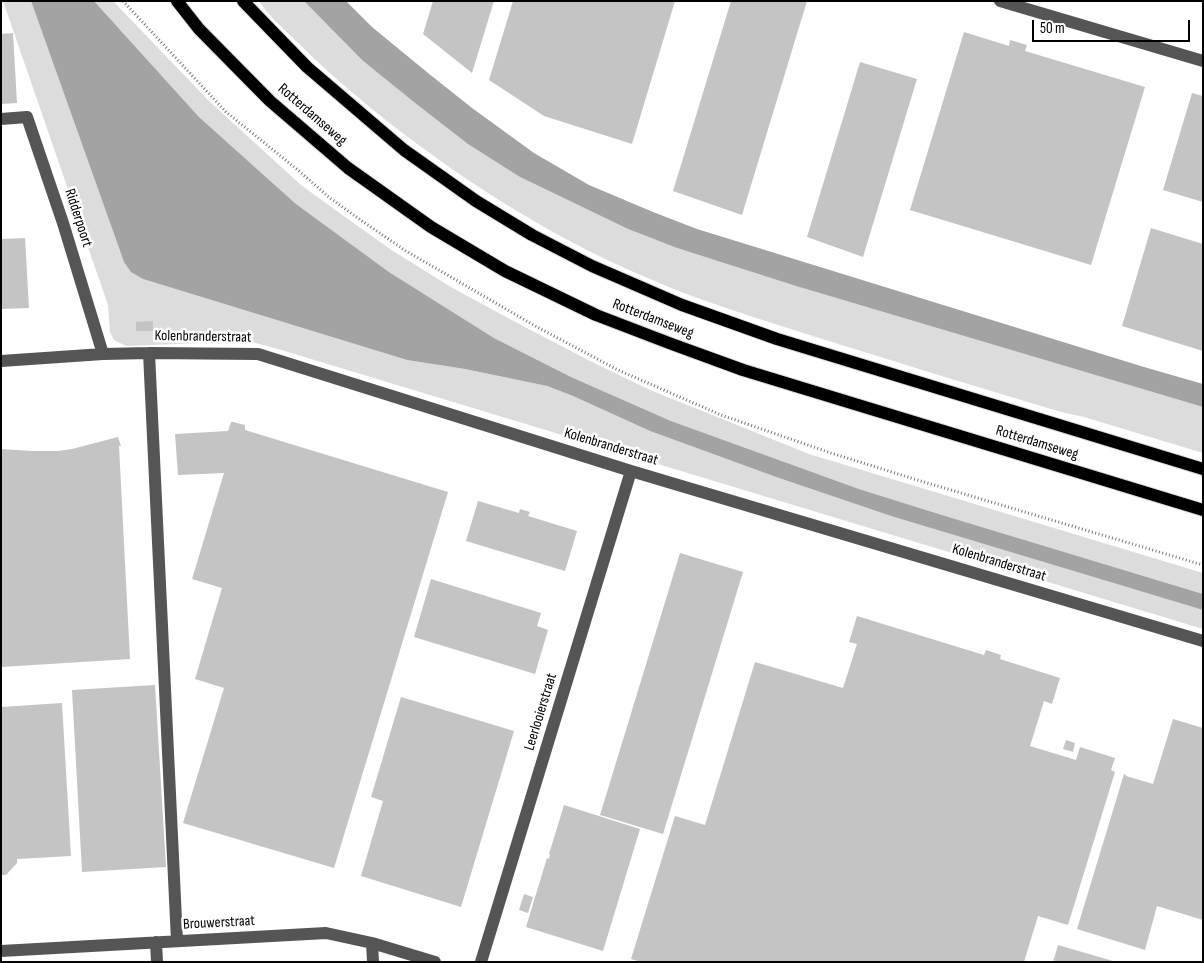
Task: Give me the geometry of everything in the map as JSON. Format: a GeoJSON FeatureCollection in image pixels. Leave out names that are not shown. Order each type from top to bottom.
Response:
{"type":"FeatureCollection","features":[{"type":"Feature","properties":{"kind":"main road","name":"Rotterdamseweg"},"geometry":{"type":"LineString","coordinates":[[177,1],[199,30],[270,101],[348,168],[431,227],[505,271],[596,315],[743,370],[1203,510]]}},
{"type":"Feature","properties":{"kind":"main road","name":"Rotterdamseweg"},"geometry":{"type":"LineString","coordinates":[[243,1],[307,67],[404,150],[476,201],[532,236],[592,266],[682,305],[777,339],[1203,469]]}},
{"type":"Feature","properties":{"kind":"street"},"geometry":{"type":"LineString","coordinates":[[1000,1],[1203,61]]}},
{"type":"Feature","properties":{"kind":"street","name":"Ridderpoort"},"geometry":{"type":"LineString","coordinates":[[1,119],[27,117],[103,354]]}},
{"type":"Feature","properties":{"kind":"street"},"geometry":{"type":"LineString","coordinates":[[149,352],[177,941]]}},
{"type":"Feature","properties":{"kind":"street","name":"Kolenbranderstraat"},"geometry":{"type":"LineString","coordinates":[[1,361],[149,352],[258,354],[631,471],[1203,641]]}},
{"type":"Feature","properties":{"kind":"street","name":"Leerlooierstraat"},"geometry":{"type":"LineString","coordinates":[[481,962],[631,471]]}},
{"type":"Feature","properties":{"kind":"street","name":"Brouwerstraat"},"geometry":{"type":"LineString","coordinates":[[1,951],[326,933],[372,943],[435,962]]}},
{"type":"Feature","properties":{"kind":"street"},"geometry":{"type":"LineString","coordinates":[[156,942],[157,962]]}},
{"type":"Feature","properties":{"kind":"street"},"geometry":{"type":"LineString","coordinates":[[372,943],[372,962]]}},
{"type":"Feature","properties":{"kind":"shaded area"},"geometry":{"type":"Polygon","coordinates":[[[3,1],[31,1],[124,262],[143,279],[407,360],[465,369],[547,386],[650,431],[776,477],[891,516],[1203,610],[1203,629],[248,341],[126,346],[114,340],[110,332],[108,305],[3,1]]]}},
{"type":"Feature","properties":{"kind":"shaded area"},"geometry":{"type":"Polygon","coordinates":[[[31,1],[94,1],[199,117],[296,204],[389,272],[494,338],[571,377],[671,421],[859,489],[1203,594],[1203,610],[891,516],[776,477],[650,431],[547,386],[465,369],[407,360],[143,279],[131,272],[124,262],[31,1]]]}},
{"type":"Feature","properties":{"kind":"shaded area"},"geometry":{"type":"Polygon","coordinates":[[[94,1],[113,1],[209,101],[301,185],[393,251],[451,287],[521,325],[650,390],[809,454],[1203,573],[1203,594],[859,489],[671,421],[571,377],[494,338],[389,272],[296,204],[199,117],[94,1]]]}},
{"type":"Feature","properties":{"kind":"shaded area"},"geometry":{"type":"Polygon","coordinates":[[[259,1],[304,1],[362,60],[520,177],[628,229],[677,248],[796,286],[1203,407],[1203,453],[1000,394],[753,317],[666,286],[609,260],[537,223],[436,158],[362,100],[322,65],[266,11],[259,1]]]}},
{"type":"Feature","properties":{"kind":"shaded area"},"geometry":{"type":"Polygon","coordinates":[[[304,1],[346,1],[372,27],[472,108],[534,153],[589,185],[697,229],[1203,384],[1203,407],[796,286],[677,248],[628,229],[520,177],[468,144],[362,60],[304,1]]]}},
{"type":"Feature","properties":{"kind":"building"},"geometry":{"type":"Polygon","coordinates":[[[433,1],[494,1],[472,73],[423,34],[433,1]]]}},
{"type":"Feature","properties":{"kind":"building"},"geometry":{"type":"Polygon","coordinates":[[[513,1],[675,1],[632,144],[544,116],[489,80],[513,1]]]}},
{"type":"Feature","properties":{"kind":"building"},"geometry":{"type":"Polygon","coordinates":[[[731,1],[807,1],[742,215],[673,191],[731,1]]]}},
{"type":"Feature","properties":{"kind":"building"},"geometry":{"type":"Polygon","coordinates":[[[964,32],[1009,46],[1010,40],[1027,45],[1025,51],[1145,87],[1091,265],[910,210],[964,32]]]}},
{"type":"Feature","properties":{"kind":"building"},"geometry":{"type":"Polygon","coordinates":[[[13,33],[17,103],[1,104],[1,34],[13,33]]]}},
{"type":"Feature","properties":{"kind":"building"},"geometry":{"type":"Polygon","coordinates":[[[860,62],[917,79],[863,257],[807,237],[860,62]]]}},
{"type":"Feature","properties":{"kind":"building"},"geometry":{"type":"Polygon","coordinates":[[[1192,93],[1203,96],[1203,202],[1163,190],[1192,93]]]}},
{"type":"Feature","properties":{"kind":"building"},"geometry":{"type":"Polygon","coordinates":[[[1151,228],[1203,244],[1203,351],[1122,326],[1151,228]]]}},
{"type":"Feature","properties":{"kind":"building"},"geometry":{"type":"Polygon","coordinates":[[[25,238],[29,308],[1,309],[1,239],[25,238]]]}},
{"type":"Feature","properties":{"kind":"building"},"geometry":{"type":"Polygon","coordinates":[[[153,321],[153,331],[136,331],[136,322],[153,321]]]}},
{"type":"Feature","properties":{"kind":"building"},"geometry":{"type":"Polygon","coordinates":[[[231,422],[245,425],[245,430],[448,492],[334,868],[183,823],[224,688],[195,679],[222,588],[192,579],[224,473],[178,475],[175,434],[228,431],[231,422]]]}},
{"type":"Feature","properties":{"kind":"building"},"geometry":{"type":"Polygon","coordinates":[[[118,437],[121,446],[119,446],[130,659],[1,667],[1,449],[58,451],[118,437]]]}},
{"type":"Feature","properties":{"kind":"building"},"geometry":{"type":"Polygon","coordinates":[[[478,501],[519,513],[520,509],[530,512],[528,516],[577,531],[565,571],[466,541],[478,501]]]}},
{"type":"Feature","properties":{"kind":"building"},"geometry":{"type":"Polygon","coordinates":[[[680,553],[743,572],[663,834],[600,815],[680,553]]]}},
{"type":"Feature","properties":{"kind":"building"},"geometry":{"type":"Polygon","coordinates":[[[431,579],[541,613],[537,626],[548,630],[535,674],[414,637],[431,579]]]}},
{"type":"Feature","properties":{"kind":"building"},"geometry":{"type":"Polygon","coordinates":[[[857,616],[984,655],[986,650],[1001,655],[1000,659],[1060,678],[1052,704],[1044,701],[1030,746],[1076,760],[1080,747],[1115,758],[1111,770],[1115,772],[1068,925],[1038,916],[1024,962],[641,962],[631,959],[675,816],[705,825],[755,662],[843,688],[857,644],[849,642],[857,616]]]}},
{"type":"Feature","properties":{"kind":"building"},"geometry":{"type":"Polygon","coordinates":[[[155,685],[166,867],[82,872],[72,690],[155,685]]]}},
{"type":"Feature","properties":{"kind":"building"},"geometry":{"type":"Polygon","coordinates":[[[401,697],[514,731],[461,907],[361,876],[383,801],[371,797],[401,697]]]}},
{"type":"Feature","properties":{"kind":"building"},"geometry":{"type":"Polygon","coordinates":[[[62,703],[71,856],[17,859],[17,863],[6,875],[1,875],[1,707],[62,703]]]}},
{"type":"Feature","properties":{"kind":"building"},"geometry":{"type":"Polygon","coordinates":[[[1173,719],[1203,728],[1203,920],[1157,906],[1145,950],[1077,929],[1124,774],[1153,784],[1173,719]]]}},
{"type":"Feature","properties":{"kind":"building"},"geometry":{"type":"Polygon","coordinates":[[[1066,740],[1075,743],[1073,752],[1063,749],[1066,740]]]}},
{"type":"Feature","properties":{"kind":"building"},"geometry":{"type":"Polygon","coordinates":[[[564,805],[640,829],[603,951],[526,927],[547,858],[549,859],[564,805]]]}},
{"type":"Feature","properties":{"kind":"building"},"geometry":{"type":"Polygon","coordinates":[[[524,894],[533,897],[528,913],[519,910],[524,894]]]}},
{"type":"Feature","properties":{"kind":"building"},"geometry":{"type":"Polygon","coordinates":[[[1058,945],[1113,961],[1113,962],[1053,962],[1058,945]]]}}]}
